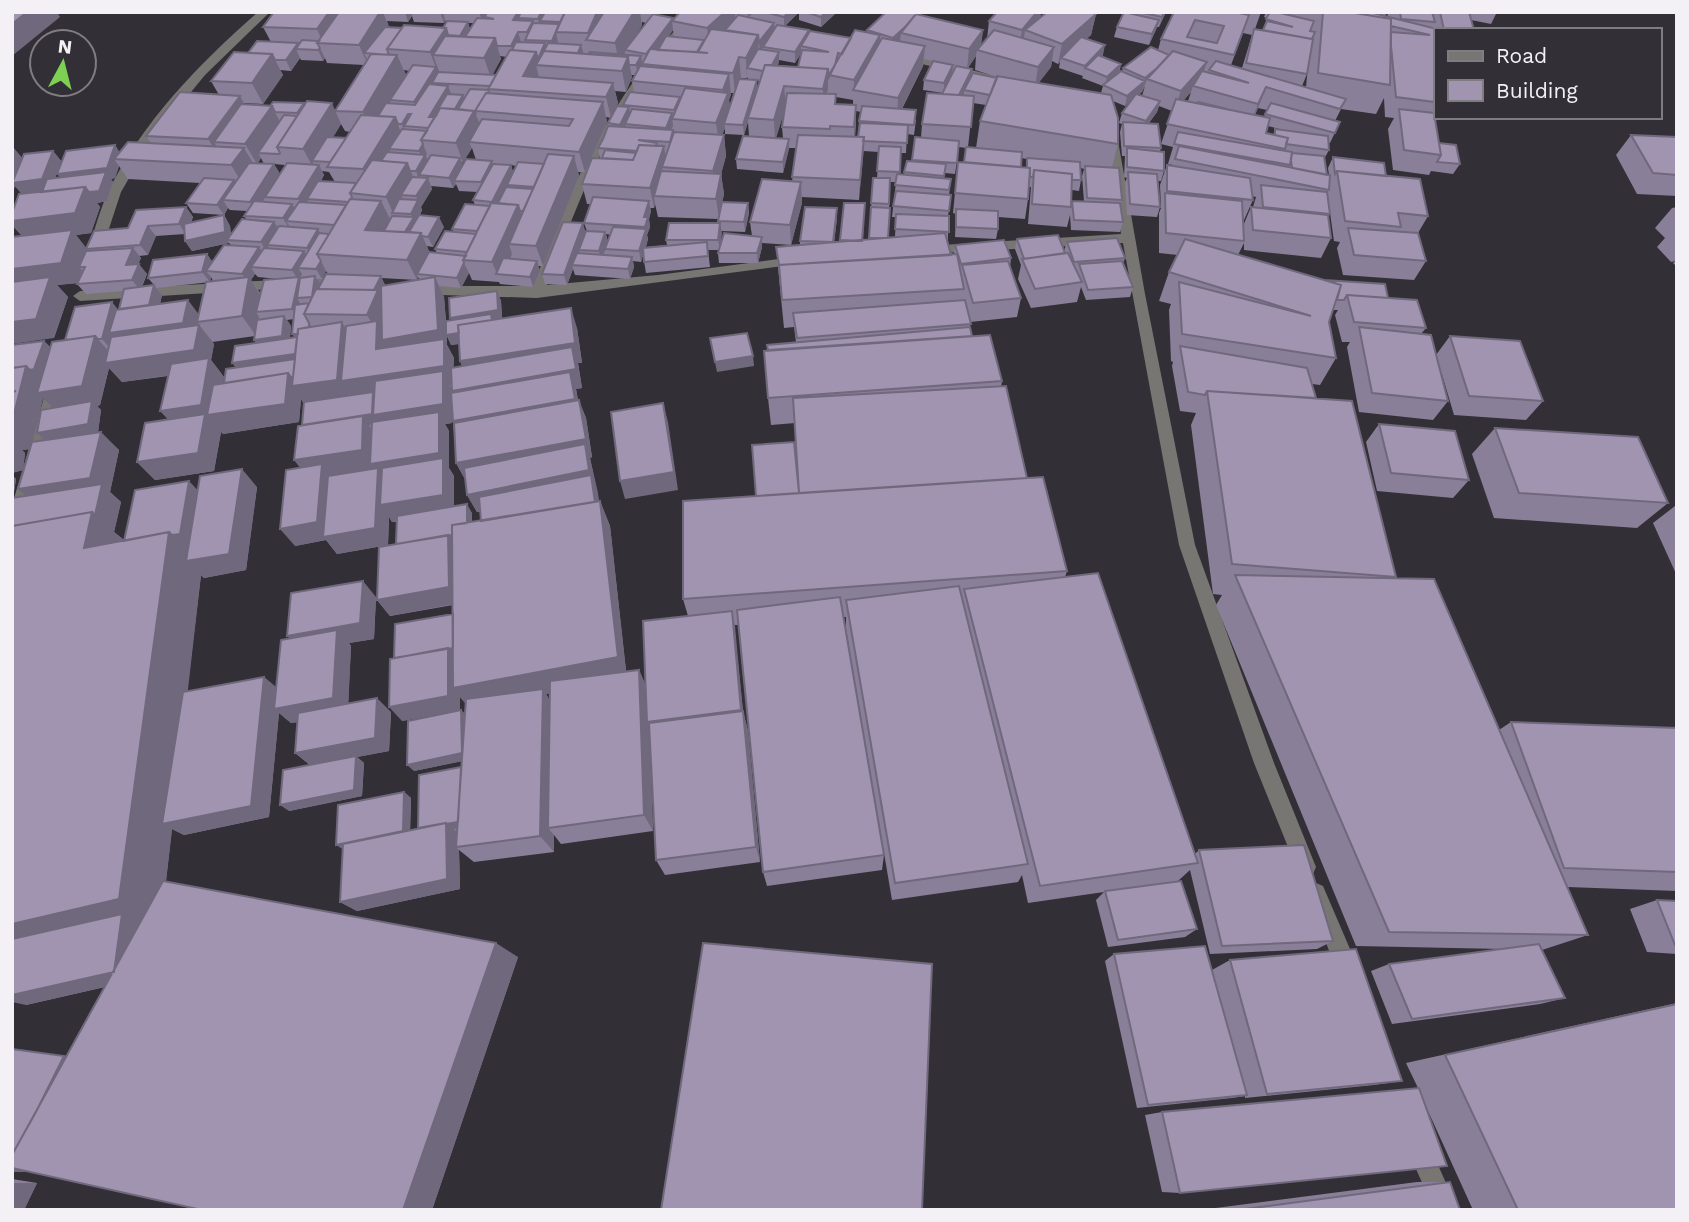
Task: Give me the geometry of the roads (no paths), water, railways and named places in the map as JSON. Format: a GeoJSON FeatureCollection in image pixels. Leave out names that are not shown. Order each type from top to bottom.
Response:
{"type":"FeatureCollection","features":[{"type":"Feature","properties":{"kind":"street"},"geometry":{"type":"LineString","coordinates":[[265,12],[220,50],[159,119],[115,192],[78,303],[362,281]]}},
{"type":"Feature","properties":{"kind":"street"},"geometry":{"type":"LineString","coordinates":[[537,293],[554,244],[589,169],[635,83],[675,32],[700,12]]}},
{"type":"Feature","properties":{"kind":"street"},"geometry":{"type":"LineString","coordinates":[[894,54],[1013,84]]}},
{"type":"Feature","properties":{"kind":"street"},"geometry":{"type":"LineString","coordinates":[[1108,118],[1128,238],[1187,545],[1264,763],[1356,990]]}},
{"type":"Feature","properties":{"kind":"street"},"geometry":{"type":"LineString","coordinates":[[916,251],[1128,238]]}},
{"type":"Feature","properties":{"kind":"street"},"geometry":{"type":"LineString","coordinates":[[398,288],[466,294],[537,293],[822,258]]}},
{"type":"Feature","properties":{"kind":"street"},"geometry":{"type":"LineString","coordinates":[[12,535],[57,376]]}},
{"type":"Feature","properties":{"kind":"street"},"geometry":{"type":"LineString","coordinates":[[1412,1130],[1446,1210]]}}]}
